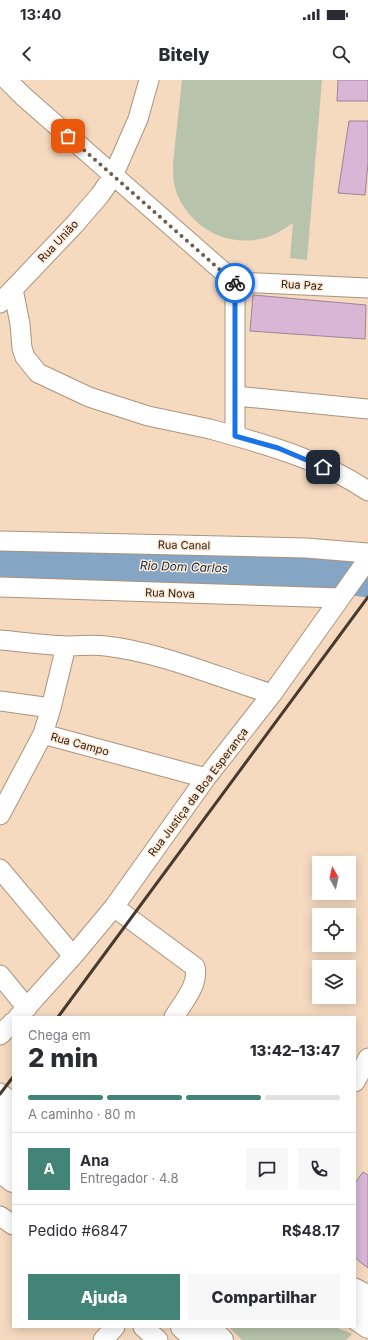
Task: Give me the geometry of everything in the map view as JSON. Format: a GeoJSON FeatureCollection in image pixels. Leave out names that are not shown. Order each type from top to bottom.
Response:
{"type":"FeatureCollection","features":[{"type":"Feature","properties":{"kind":"highway"},"geometry":{"type":"LineString","coordinates":[[0,1124],[12,1132]]}},
{"type":"Feature","properties":{"kind":"highway"},"geometry":{"type":"LineString","coordinates":[[0,1146],[12,1155]]}},
{"type":"Feature","properties":{"kind":"highway"},"geometry":{"type":"LineString","coordinates":[[0,1171],[12,1180]]}},
{"type":"Feature","properties":{"kind":"highway"},"geometry":{"type":"LineString","coordinates":[[356,1319],[368,1327]]}},
{"type":"Feature","properties":{"kind":"highway"},"geometry":{"type":"LineString","coordinates":[[183,1328],[196,1340]]}},
{"type":"Feature","properties":{"kind":"highway"},"geometry":{"type":"LineString","coordinates":[[209,1328],[222,1340]]}},
{"type":"Feature","properties":{"kind":"street"},"geometry":{"type":"LineString","coordinates":[[7,80],[113,176],[235,282],[235,436]]}},
{"type":"Feature","properties":{"kind":"street","name":"Rua União"},"geometry":{"type":"LineString","coordinates":[[0,303],[75,224],[100,195],[113,176],[138,119],[149,80]]}},
{"type":"Feature","properties":{"kind":"street","name":"Rua Paz"},"geometry":{"type":"LineString","coordinates":[[235,282],[368,288]]}},
{"type":"Feature","properties":{"kind":"street"},"geometry":{"type":"LineString","coordinates":[[13,289],[20,324],[22,348],[25,357],[38,373],[89,397],[148,416],[210,429],[278,448],[323,467],[368,491]]}},
{"type":"Feature","properties":{"kind":"street"},"geometry":{"type":"LineString","coordinates":[[236,396],[368,409]]}},
{"type":"Feature","properties":{"kind":"street","name":"Rua Canal"},"geometry":{"type":"LineString","coordinates":[[0,541],[298,548],[366,559]]}},
{"type":"Feature","properties":{"kind":"street","name":"Rua Justiça da Boa Esperança"},"geometry":{"type":"LineString","coordinates":[[23,1012],[114,907],[206,778],[272,694],[345,592],[366,559]]}},
{"type":"Feature","properties":{"kind":"street","name":"Rua Nova"},"geometry":{"type":"LineString","coordinates":[[0,587],[345,592]]}},
{"type":"Feature","properties":{"kind":"street"},"geometry":{"type":"LineString","coordinates":[[0,640],[66,646],[105,646],[147,654],[189,665],[231,681],[272,694]]}},
{"type":"Feature","properties":{"kind":"street"},"geometry":{"type":"LineString","coordinates":[[43,734],[66,646]]}},
{"type":"Feature","properties":{"kind":"street"},"geometry":{"type":"LineString","coordinates":[[0,701],[51,708]]}},
{"type":"Feature","properties":{"kind":"street","name":"Rua Campo"},"geometry":{"type":"LineString","coordinates":[[0,815],[43,734],[206,778]]}},
{"type":"Feature","properties":{"kind":"street"},"geometry":{"type":"LineString","coordinates":[[0,869],[73,956]]}},
{"type":"Feature","properties":{"kind":"street"},"geometry":{"type":"LineString","coordinates":[[114,907],[195,967],[197,975],[194,984],[175,1016]]}},
{"type":"Feature","properties":{"kind":"street"},"geometry":{"type":"LineString","coordinates":[[0,975],[23,1012]]}},
{"type":"Feature","properties":{"kind":"street"},"geometry":{"type":"LineString","coordinates":[[0,1035],[12,1023]]}},
{"type":"Feature","properties":{"kind":"street"},"geometry":{"type":"LineString","coordinates":[[356,1080],[368,1058]]}},
{"type":"Feature","properties":{"kind":"street"},"geometry":{"type":"LineString","coordinates":[[0,1093],[12,1102]]}},
{"type":"Feature","properties":{"kind":"street"},"geometry":{"type":"LineString","coordinates":[[0,1110],[12,1119]]}},
{"type":"Feature","properties":{"kind":"street"},"geometry":{"type":"LineString","coordinates":[[0,1216],[12,1224]]}},
{"type":"Feature","properties":{"kind":"street"},"geometry":{"type":"LineString","coordinates":[[356,1289],[368,1295]]}},
{"type":"Feature","properties":{"kind":"street"},"geometry":{"type":"LineString","coordinates":[[356,1307],[368,1314]]}},
{"type":"Feature","properties":{"kind":"street"},"geometry":{"type":"LineString","coordinates":[[103,1340],[114,1328]]}},
{"type":"Feature","properties":{"kind":"street"},"geometry":{"type":"LineString","coordinates":[[144,1328],[158,1340]]}},
{"type":"Feature","properties":{"kind":"green space"},"geometry":{"type":"Polygon","coordinates":[[[182,80],[322,80],[307,260],[290,258],[293,223],[269,237],[246,241],[233,239],[220,236],[208,230],[197,222],[180,201],[175,188],[173,163],[182,80]]]}},
{"type":"Feature","properties":{"kind":"green space"},"geometry":{"type":"Polygon","coordinates":[[[230,1328],[337,1328],[352,1334],[346,1340],[242,1340],[230,1328]]]}},
{"type":"Feature","properties":{"kind":"building"},"geometry":{"type":"Polygon","coordinates":[[[338,80],[368,80],[368,101],[337,101],[338,80]]]}},
{"type":"Feature","properties":{"kind":"building"},"geometry":{"type":"Polygon","coordinates":[[[349,121],[368,121],[368,163],[365,195],[338,193],[349,121]]]}},
{"type":"Feature","properties":{"kind":"building"},"geometry":{"type":"Polygon","coordinates":[[[253,295],[366,305],[365,339],[250,331],[253,295]]]}},
{"type":"Feature","properties":{"kind":"building"},"geometry":{"type":"Polygon","coordinates":[[[363,1172],[368,1175],[368,1268],[356,1259],[356,1182],[363,1172]]]}},
{"type":"Feature","properties":{"kind":"waterway","name":"Rio Dom Carlos"},"geometry":{"type":"LineString","coordinates":[[0,561],[303,571],[368,579]]}},
{"type":"Feature","properties":{"kind":"railway"},"geometry":{"type":"LineString","coordinates":[[59,1016],[368,597]]}},
{"type":"Feature","properties":{"kind":"railway"},"geometry":{"type":"LineString","coordinates":[[0,1094],[12,1078]]}},
{"type":"Feature","properties":{"kind":"way so far"},"geometry":{"type":"LineString","coordinates":[[68,136],[235,283]]}},
{"type":"Feature","properties":{"kind":"route"},"geometry":{"type":"LineString","coordinates":[[235,283],[235,436],[278,448],[323,467]]}}]}
